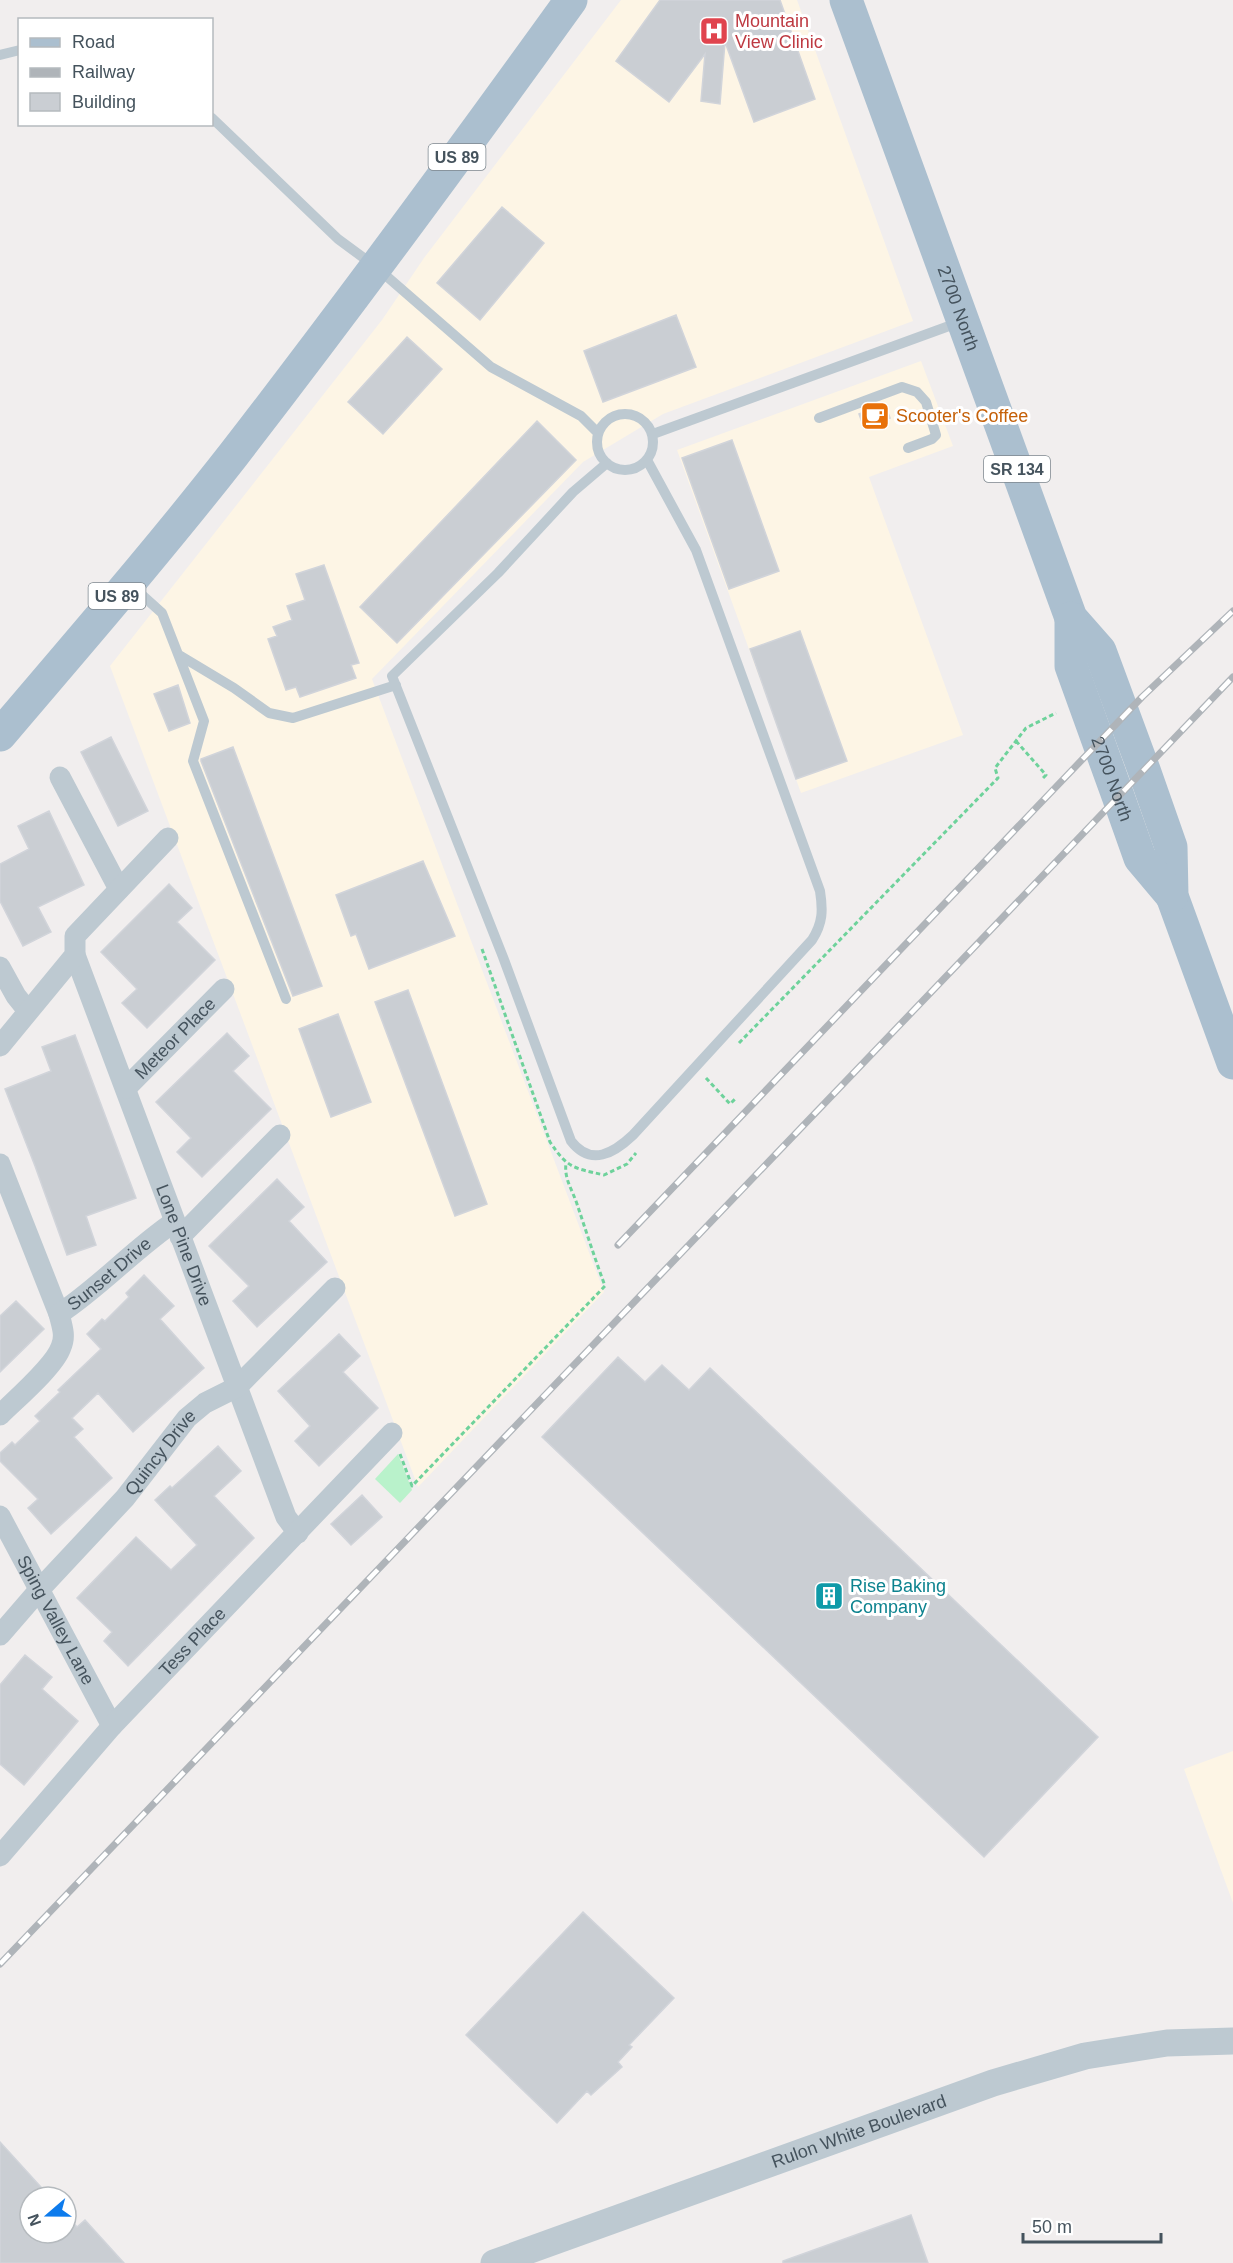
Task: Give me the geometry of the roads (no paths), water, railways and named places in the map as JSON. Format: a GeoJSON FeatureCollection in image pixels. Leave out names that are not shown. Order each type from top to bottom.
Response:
{"type":"FeatureCollection","features":[{"type":"Feature","properties":{"kind":"main road","name":"US 89"},"geometry":{"type":"LineString","coordinates":[[0,735],[232,456],[376,267],[572,0]]}},
{"type":"Feature","properties":{"kind":"main road","name":"2700 North"},"geometry":{"type":"LineString","coordinates":[[846,0],[1071,618],[1071,666],[1140,858],[1172,896],[1233,1063]]}},
{"type":"Feature","properties":{"kind":"street"},"geometry":{"type":"LineString","coordinates":[[60,777],[119,889]]}},
{"type":"Feature","properties":{"kind":"street"},"geometry":{"type":"LineString","coordinates":[[0,1046],[75,955],[75,936],[168,838]]}},
{"type":"Feature","properties":{"kind":"street","name":"Lone Pine Drive"},"geometry":{"type":"LineString","coordinates":[[75,955],[286,1517],[298,1533]]}},
{"type":"Feature","properties":{"kind":"street"},"geometry":{"type":"LineString","coordinates":[[0,968],[16,996],[28,1011]]}},
{"type":"Feature","properties":{"kind":"street","name":"Meteor Place"},"geometry":{"type":"LineString","coordinates":[[126,1088],[224,988]]}},
{"type":"Feature","properties":{"kind":"street","name":"Sunset Drive"},"geometry":{"type":"LineString","coordinates":[[0,1415],[51,1362],[61,1348],[64,1334],[59,1314],[85,1297],[148,1240],[177,1229],[280,1136]]}},
{"type":"Feature","properties":{"kind":"street"},"geometry":{"type":"LineString","coordinates":[[0,1164],[59,1314]]}},
{"type":"Feature","properties":{"kind":"street","name":"Quincy Drive"},"geometry":{"type":"LineString","coordinates":[[0,1635],[125,1498],[187,1418],[205,1403],[237,1387],[335,1288]]}},
{"type":"Feature","properties":{"kind":"street","name":"Tess Place"},"geometry":{"type":"LineString","coordinates":[[0,1856],[112,1726],[392,1433]]}},
{"type":"Feature","properties":{"kind":"street","name":"Sping Valley Lane"},"geometry":{"type":"LineString","coordinates":[[0,1516],[112,1726]]}},
{"type":"Feature","properties":{"kind":"street","name":"Rulon White Boulevard"},"geometry":{"type":"LineString","coordinates":[[494,2263],[993,2083],[1085,2056],[1167,2043],[1233,2041]]}},
{"type":"Feature","properties":{"kind":"lane"},"geometry":{"type":"LineString","coordinates":[[0,55],[18,50]]}},
{"type":"Feature","properties":{"kind":"lane"},"geometry":{"type":"LineString","coordinates":[[213,119],[338,239],[376,267],[491,367],[581,416],[598,433]]}},
{"type":"Feature","properties":{"kind":"lane"},"geometry":{"type":"LineString","coordinates":[[653,434],[963,321]]}},
{"type":"Feature","properties":{"kind":"lane"},"geometry":{"type":"LineString","coordinates":[[819,418],[902,387],[917,392],[926,402],[936,435],[932,439],[908,448]]}},
{"type":"Feature","properties":{"kind":"lane"},"geometry":{"type":"LineString","coordinates":[[631,413],[641,417],[653,434],[652,452],[647,460],[638,467],[627,470],[616,469],[607,464],[599,455],[598,433],[602,424],[611,416],[631,413]]}},
{"type":"Feature","properties":{"kind":"lane"},"geometry":{"type":"LineString","coordinates":[[607,464],[573,492],[498,573],[392,676],[499,946],[571,1141],[589,1155],[602,1155],[614,1150],[633,1135],[812,940],[819,929],[822,913],[820,891],[696,550],[647,460]]}},
{"type":"Feature","properties":{"kind":"lane"},"geometry":{"type":"LineString","coordinates":[[128,583],[162,614],[204,721],[193,761],[286,999]]}},
{"type":"Feature","properties":{"kind":"lane"},"geometry":{"type":"LineString","coordinates":[[178,655],[234,688],[269,713],[293,718],[396,685]]}},
{"type":"Feature","properties":{"kind":"railway"},"geometry":{"type":"LineString","coordinates":[[618,1245],[1142,697],[1233,611]]}},
{"type":"Feature","properties":{"kind":"railway"},"geometry":{"type":"LineString","coordinates":[[0,1964],[1233,677]]}},
{"type":"Feature","properties":{"kind":"place","name":"Mountain View Clinic"},"geometry":{"type":"Point","coordinates":[714,31]}},
{"type":"Feature","properties":{"kind":"place","name":"Scooter's Coffee"},"geometry":{"type":"Point","coordinates":[875,416]}},
{"type":"Feature","properties":{"kind":"place","name":"Rise Baking Company"},"geometry":{"type":"Point","coordinates":[829,1596]}}]}
